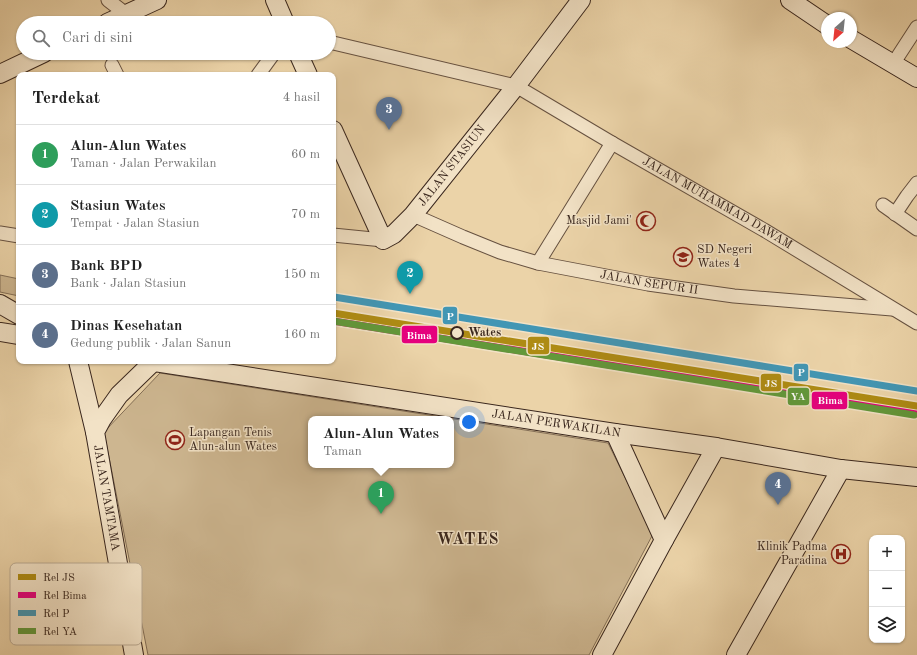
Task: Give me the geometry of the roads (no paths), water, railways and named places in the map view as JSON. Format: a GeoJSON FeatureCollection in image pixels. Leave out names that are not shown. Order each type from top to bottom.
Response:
{"type":"FeatureCollection","features":[{"type":"Feature","properties":{"kind":"main road"},"geometry":{"type":"LineString","coordinates":[[122,16],[157,0]]}},
{"type":"Feature","properties":{"kind":"main road"},"geometry":{"type":"LineString","coordinates":[[275,0],[282,16]]}},
{"type":"Feature","properties":{"kind":"main road","name":"JALAN STASIUN"},"geometry":{"type":"LineString","coordinates":[[383,240],[394,234],[413,215],[516,86],[581,0]]}},
{"type":"Feature","properties":{"kind":"main road"},"geometry":{"type":"LineString","coordinates":[[790,0],[821,21]]}},
{"type":"Feature","properties":{"kind":"main road"},"geometry":{"type":"LineString","coordinates":[[857,43],[917,78]]}},
{"type":"Feature","properties":{"kind":"main road"},"geometry":{"type":"LineString","coordinates":[[0,74],[29,60]]}},
{"type":"Feature","properties":{"kind":"main road"},"geometry":{"type":"LineString","coordinates":[[301,60],[307,72]]}},
{"type":"Feature","properties":{"kind":"main road"},"geometry":{"type":"LineString","coordinates":[[336,137],[383,240]]}},
{"type":"Feature","properties":{"kind":"main road"},"geometry":{"type":"LineString","coordinates":[[0,304],[16,313]]}},
{"type":"Feature","properties":{"kind":"main road"},"geometry":{"type":"LineString","coordinates":[[0,332],[16,335]]}},
{"type":"Feature","properties":{"kind":"main road"},"geometry":{"type":"LineString","coordinates":[[79,364],[95,432]]}},
{"type":"Feature","properties":{"kind":"main road","name":"JALAN TAMTAMA"},"geometry":{"type":"LineString","coordinates":[[118,563],[95,432],[102,418],[119,395],[148,364]]}},
{"type":"Feature","properties":{"kind":"main road","name":"JALAN PERWAKILAN"},"geometry":{"type":"LineString","coordinates":[[163,364],[716,447],[841,469],[917,477]]}},
{"type":"Feature","properties":{"kind":"main road"},"geometry":{"type":"LineString","coordinates":[[615,433],[664,540]]}},
{"type":"Feature","properties":{"kind":"main road"},"geometry":{"type":"LineString","coordinates":[[602,655],[716,447]]}},
{"type":"Feature","properties":{"kind":"main road"},"geometry":{"type":"LineString","coordinates":[[736,655],[841,469]]}},
{"type":"Feature","properties":{"kind":"main road","name":"JALAN TAMTAMA"},"geometry":{"type":"LineString","coordinates":[[132,645],[134,655]]}},
{"type":"Feature","properties":{"kind":"street"},"geometry":{"type":"LineString","coordinates":[[108,0],[126,14]]}},
{"type":"Feature","properties":{"kind":"street"},"geometry":{"type":"LineString","coordinates":[[893,64],[917,27]]}},
{"type":"Feature","properties":{"kind":"street","name":"JALAN MUHAMMAD DAWAM"},"geometry":{"type":"LineString","coordinates":[[336,44],[516,86],[764,230],[917,323]]}},
{"type":"Feature","properties":{"kind":"street"},"geometry":{"type":"LineString","coordinates":[[260,72],[269,60]]}},
{"type":"Feature","properties":{"kind":"street"},"geometry":{"type":"LineString","coordinates":[[538,263],[612,143]]}},
{"type":"Feature","properties":{"kind":"street"},"geometry":{"type":"LineString","coordinates":[[895,214],[917,183]]}},
{"type":"Feature","properties":{"kind":"street"},"geometry":{"type":"LineString","coordinates":[[883,205],[917,229]]}},
{"type":"Feature","properties":{"kind":"street","name":"JALAN SEPUR II"},"geometry":{"type":"LineString","coordinates":[[413,215],[463,238],[500,252],[538,263],[648,284],[734,296],[894,309]]}},
{"type":"Feature","properties":{"kind":"street"},"geometry":{"type":"LineString","coordinates":[[0,233],[16,236]]}},
{"type":"Feature","properties":{"kind":"street"},"geometry":{"type":"LineString","coordinates":[[336,235],[383,240]]}},
{"type":"Feature","properties":{"kind":"rail line","name":"P"},"geometry":{"type":"LineString","coordinates":[[336,297],[917,391]]}},
{"type":"Feature","properties":{"kind":"rail line","name":"JS"},"geometry":{"type":"LineString","coordinates":[[336,313],[917,406]]}},
{"type":"Feature","properties":{"kind":"rail line","name":"Bima"},"geometry":{"type":"LineString","coordinates":[[336,321],[916,414]]}},
{"type":"Feature","properties":{"kind":"rail line","name":"YA"},"geometry":{"type":"LineString","coordinates":[[336,321],[914,415]]}},
{"type":"Feature","properties":{"kind":"place","name":"Bank BPD"},"geometry":{"type":"Point","coordinates":[389,130]}},
{"type":"Feature","properties":{"kind":"place","name":"Masjid Jami'"},"geometry":{"type":"Point","coordinates":[646,221]}},
{"type":"Feature","properties":{"kind":"place","name":"SD Negeri Wates 4"},"geometry":{"type":"Point","coordinates":[683,257]}},
{"type":"Feature","properties":{"kind":"place","name":"Stasiun Wates"},"geometry":{"type":"Point","coordinates":[410,294]}},
{"type":"Feature","properties":{"kind":"place","name":"Wates"},"geometry":{"type":"Point","coordinates":[457,333]}},
{"type":"Feature","properties":{"kind":"place","name":"Lapangan Tenis Alun-alun Wates"},"geometry":{"type":"Point","coordinates":[175,440]}},
{"type":"Feature","properties":{"kind":"place","name":"Dinas Kesehatan"},"geometry":{"type":"Point","coordinates":[778,505]}},
{"type":"Feature","properties":{"kind":"place","name":"Alun-Alun Wates"},"geometry":{"type":"Point","coordinates":[381,514]}},
{"type":"Feature","properties":{"kind":"place","name":"Klinik Padma Paradina"},"geometry":{"type":"Point","coordinates":[841,554]}},
{"type":"Feature","properties":{"kind":"district","name":"WATES"},"geometry":{"type":"Point","coordinates":[468,540]}}]}
